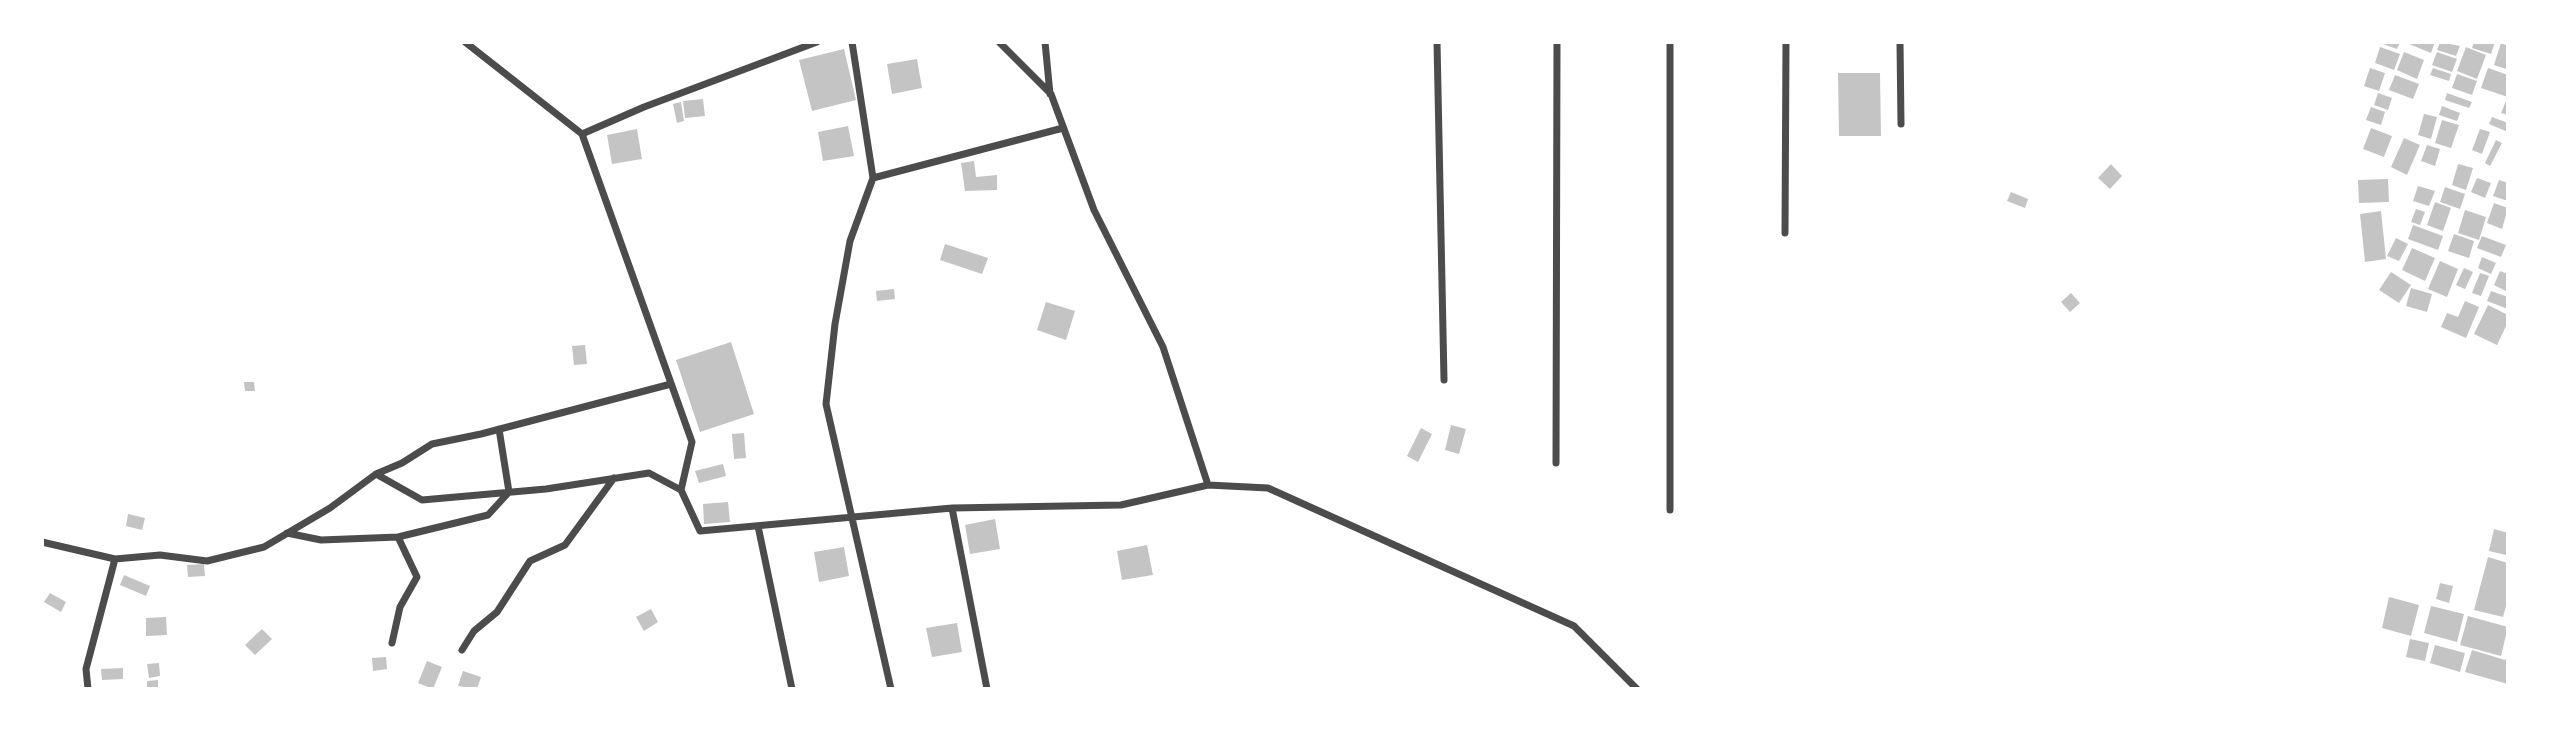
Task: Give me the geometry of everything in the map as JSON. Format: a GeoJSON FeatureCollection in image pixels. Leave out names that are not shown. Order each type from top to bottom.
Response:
{"type":"FeatureCollection","features":[{"type":"Feature","properties":{"kind":"street"},"geometry":{"type":"LineString","coordinates":[[465,42],[582,134],[692,442],[681,490]]}},
{"type":"Feature","properties":{"kind":"street"},"geometry":{"type":"LineString","coordinates":[[582,134],[644,107],[817,42]]}},
{"type":"Feature","properties":{"kind":"street"},"geometry":{"type":"LineString","coordinates":[[852,42],[873,178],[850,241],[835,324],[826,404],[891,689]]}},
{"type":"Feature","properties":{"kind":"street"},"geometry":{"type":"LineString","coordinates":[[999,42],[1051,94]]}},
{"type":"Feature","properties":{"kind":"street"},"geometry":{"type":"LineString","coordinates":[[1045,42],[1051,94],[1063,128],[1094,210],[1163,347],[1208,485]]}},
{"type":"Feature","properties":{"kind":"street"},"geometry":{"type":"LineString","coordinates":[[1437,42],[1444,380]]}},
{"type":"Feature","properties":{"kind":"street"},"geometry":{"type":"LineString","coordinates":[[1556,463],[1557,42]]}},
{"type":"Feature","properties":{"kind":"street"},"geometry":{"type":"LineString","coordinates":[[1670,42],[1670,510]]}},
{"type":"Feature","properties":{"kind":"street"},"geometry":{"type":"LineString","coordinates":[[1785,233],[1786,42]]}},
{"type":"Feature","properties":{"kind":"street"},"geometry":{"type":"LineString","coordinates":[[1900,42],[1901,124]]}},
{"type":"Feature","properties":{"kind":"street"},"geometry":{"type":"LineString","coordinates":[[873,178],[1063,128]]}},
{"type":"Feature","properties":{"kind":"street"},"geometry":{"type":"LineString","coordinates":[[42,542],[115,559],[160,555],[207,561],[264,547],[330,508],[376,474],[402,463],[432,444],[671,384]]}},
{"type":"Feature","properties":{"kind":"street"},"geometry":{"type":"LineString","coordinates":[[499,429],[509,492]]}},
{"type":"Feature","properties":{"kind":"street"},"geometry":{"type":"LineString","coordinates":[[376,474],[422,500],[509,492],[649,473],[681,490],[700,531],[952,508],[1121,505],[1208,485],[1268,488],[1574,626],[1637,689]]}},
{"type":"Feature","properties":{"kind":"street"},"geometry":{"type":"LineString","coordinates":[[462,650],[474,631],[497,611],[530,561],[565,545],[614,478]]}},
{"type":"Feature","properties":{"kind":"street"},"geometry":{"type":"LineString","coordinates":[[287,533],[321,540],[398,537],[488,515],[509,492]]}},
{"type":"Feature","properties":{"kind":"street"},"geometry":{"type":"LineString","coordinates":[[952,508],[986,689]]}},
{"type":"Feature","properties":{"kind":"street"},"geometry":{"type":"LineString","coordinates":[[758,526],[792,689]]}},
{"type":"Feature","properties":{"kind":"street"},"geometry":{"type":"LineString","coordinates":[[391,643],[400,607],[417,577],[398,537]]}},
{"type":"Feature","properties":{"kind":"street"},"geometry":{"type":"LineString","coordinates":[[88,689],[86,669],[115,559]]}},
{"type":"Feature","properties":{"kind":"building"},"geometry":{"type":"Polygon","coordinates":[[[2377,42],[2400,42],[2397,49],[2377,42]]]}},
{"type":"Feature","properties":{"kind":"building"},"geometry":{"type":"Polygon","coordinates":[[[2435,42],[2431,53],[2409,44],[2435,42]]]}},
{"type":"Feature","properties":{"kind":"building"},"geometry":{"type":"Polygon","coordinates":[[[2440,42],[2460,46],[2456,56],[2437,50],[2440,42]]]}},
{"type":"Feature","properties":{"kind":"building"},"geometry":{"type":"Polygon","coordinates":[[[2474,42],[2495,42],[2491,54],[2472,48],[2474,42]]]}},
{"type":"Feature","properties":{"kind":"building"},"geometry":{"type":"Polygon","coordinates":[[[2501,43],[2508,46],[2506,69],[2494,65],[2501,43]]]}},
{"type":"Feature","properties":{"kind":"building"},"geometry":{"type":"Polygon","coordinates":[[[2380,47],[2400,54],[2394,70],[2375,63],[2380,47]]]}},
{"type":"Feature","properties":{"kind":"building"},"geometry":{"type":"Polygon","coordinates":[[[2466,47],[2486,55],[2477,79],[2457,71],[2466,47]]]}},
{"type":"Feature","properties":{"kind":"building"},"geometry":{"type":"Polygon","coordinates":[[[844,49],[856,100],[812,111],[799,60],[844,49]]]}},
{"type":"Feature","properties":{"kind":"building"},"geometry":{"type":"Polygon","coordinates":[[[2404,52],[2424,60],[2417,79],[2397,70],[2404,52]]]}},
{"type":"Feature","properties":{"kind":"building"},"geometry":{"type":"Polygon","coordinates":[[[2437,52],[2457,59],[2452,72],[2432,65],[2437,52]]]}},
{"type":"Feature","properties":{"kind":"building"},"geometry":{"type":"Polygon","coordinates":[[[917,59],[922,88],[892,94],[887,64],[917,59]]]}},
{"type":"Feature","properties":{"kind":"building"},"geometry":{"type":"Polygon","coordinates":[[[2370,68],[2385,73],[2379,91],[2364,86],[2370,68]]]}},
{"type":"Feature","properties":{"kind":"building"},"geometry":{"type":"Polygon","coordinates":[[[2433,68],[2451,74],[2449,81],[2430,75],[2433,68]]]}},
{"type":"Feature","properties":{"kind":"building"},"geometry":{"type":"Polygon","coordinates":[[[2488,68],[2508,75],[2508,97],[2481,88],[2488,68]]]}},
{"type":"Feature","properties":{"kind":"building"},"geometry":{"type":"Polygon","coordinates":[[[1838,73],[1880,73],[1881,136],[1839,136],[1838,73]]]}},
{"type":"Feature","properties":{"kind":"building"},"geometry":{"type":"Polygon","coordinates":[[[2457,74],[2477,81],[2472,95],[2452,88],[2457,74]]]}},
{"type":"Feature","properties":{"kind":"building"},"geometry":{"type":"Polygon","coordinates":[[[2395,75],[2419,84],[2413,99],[2389,90],[2395,75]]]}},
{"type":"Feature","properties":{"kind":"building"},"geometry":{"type":"Polygon","coordinates":[[[2378,93],[2392,98],[2388,110],[2374,105],[2378,93]]]}},
{"type":"Feature","properties":{"kind":"building"},"geometry":{"type":"Polygon","coordinates":[[[2447,93],[2472,102],[2469,108],[2445,100],[2447,93]]]}},
{"type":"Feature","properties":{"kind":"building"},"geometry":{"type":"Polygon","coordinates":[[[703,99],[705,116],[685,118],[683,101],[703,99]]]}},
{"type":"Feature","properties":{"kind":"building"},"geometry":{"type":"Polygon","coordinates":[[[2506,101],[2508,102],[2508,115],[2501,113],[2506,101]]]}},
{"type":"Feature","properties":{"kind":"building"},"geometry":{"type":"Polygon","coordinates":[[[681,102],[684,121],[677,123],[673,104],[681,102]]]}},
{"type":"Feature","properties":{"kind":"building"},"geometry":{"type":"Polygon","coordinates":[[[2442,106],[2460,113],[2457,121],[2439,115],[2442,106]]]}},
{"type":"Feature","properties":{"kind":"building"},"geometry":{"type":"Polygon","coordinates":[[[2371,107],[2385,112],[2381,125],[2366,120],[2371,107]]]}},
{"type":"Feature","properties":{"kind":"building"},"geometry":{"type":"Polygon","coordinates":[[[2424,114],[2437,117],[2431,139],[2418,135],[2424,114]]]}},
{"type":"Feature","properties":{"kind":"building"},"geometry":{"type":"Polygon","coordinates":[[[2492,117],[2508,123],[2508,132],[2489,124],[2492,117]]]}},
{"type":"Feature","properties":{"kind":"building"},"geometry":{"type":"Polygon","coordinates":[[[2442,120],[2459,125],[2451,148],[2435,143],[2442,120]]]}},
{"type":"Feature","properties":{"kind":"building"},"geometry":{"type":"Polygon","coordinates":[[[848,126],[854,156],[823,161],[818,132],[848,126]]]}},
{"type":"Feature","properties":{"kind":"building"},"geometry":{"type":"Polygon","coordinates":[[[2371,128],[2392,136],[2384,157],[2363,149],[2371,128]]]}},
{"type":"Feature","properties":{"kind":"building"},"geometry":{"type":"Polygon","coordinates":[[[637,129],[642,159],[612,164],[607,135],[637,129]]]}},
{"type":"Feature","properties":{"kind":"building"},"geometry":{"type":"Polygon","coordinates":[[[2480,129],[2490,132],[2482,154],[2472,150],[2480,129]]]}},
{"type":"Feature","properties":{"kind":"building"},"geometry":{"type":"Polygon","coordinates":[[[2404,138],[2420,145],[2407,175],[2391,167],[2404,138]]]}},
{"type":"Feature","properties":{"kind":"building"},"geometry":{"type":"Polygon","coordinates":[[[2496,140],[2502,143],[2490,166],[2485,163],[2496,140]]]}},
{"type":"Feature","properties":{"kind":"building"},"geometry":{"type":"Polygon","coordinates":[[[2427,145],[2440,149],[2435,166],[2421,161],[2427,145]]]}},
{"type":"Feature","properties":{"kind":"building"},"geometry":{"type":"Polygon","coordinates":[[[974,161],[976,177],[997,175],[997,190],[965,191],[961,163],[974,161]]]}},
{"type":"Feature","properties":{"kind":"building"},"geometry":{"type":"Polygon","coordinates":[[[2111,164],[2122,176],[2110,189],[2098,178],[2111,164]]]}},
{"type":"Feature","properties":{"kind":"building"},"geometry":{"type":"Polygon","coordinates":[[[2458,164],[2473,168],[2466,190],[2452,185],[2458,164]]]}},
{"type":"Feature","properties":{"kind":"building"},"geometry":{"type":"Polygon","coordinates":[[[2477,178],[2491,183],[2485,198],[2471,192],[2477,178]]]}},
{"type":"Feature","properties":{"kind":"building"},"geometry":{"type":"Polygon","coordinates":[[[2388,179],[2389,202],[2359,203],[2358,180],[2388,179]]]}},
{"type":"Feature","properties":{"kind":"building"},"geometry":{"type":"Polygon","coordinates":[[[2499,180],[2508,183],[2508,201],[2493,196],[2499,180]]]}},
{"type":"Feature","properties":{"kind":"building"},"geometry":{"type":"Polygon","coordinates":[[[2418,186],[2435,191],[2429,206],[2413,201],[2418,186]]]}},
{"type":"Feature","properties":{"kind":"building"},"geometry":{"type":"Polygon","coordinates":[[[2445,187],[2465,194],[2460,209],[2440,202],[2445,187]]]}},
{"type":"Feature","properties":{"kind":"building"},"geometry":{"type":"Polygon","coordinates":[[[2011,192],[2028,199],[2025,208],[2007,201],[2011,192]]]}},
{"type":"Feature","properties":{"kind":"building"},"geometry":{"type":"Polygon","coordinates":[[[2435,202],[2451,208],[2443,231],[2427,225],[2435,202]]]}},
{"type":"Feature","properties":{"kind":"building"},"geometry":{"type":"Polygon","coordinates":[[[2494,203],[2508,208],[2502,229],[2487,223],[2494,203]]]}},
{"type":"Feature","properties":{"kind":"building"},"geometry":{"type":"Polygon","coordinates":[[[2416,209],[2425,212],[2420,225],[2411,222],[2416,209]]]}},
{"type":"Feature","properties":{"kind":"building"},"geometry":{"type":"Polygon","coordinates":[[[2465,210],[2486,217],[2479,240],[2458,233],[2465,210]]]}},
{"type":"Feature","properties":{"kind":"building"},"geometry":{"type":"Polygon","coordinates":[[[2381,211],[2386,259],[2365,262],[2360,214],[2381,211]]]}},
{"type":"Feature","properties":{"kind":"building"},"geometry":{"type":"Polygon","coordinates":[[[2413,225],[2443,236],[2438,250],[2408,239],[2413,225]]]}},
{"type":"Feature","properties":{"kind":"building"},"geometry":{"type":"Polygon","coordinates":[[[2454,234],[2474,241],[2469,258],[2448,251],[2454,234]]]}},
{"type":"Feature","properties":{"kind":"building"},"geometry":{"type":"Polygon","coordinates":[[[2482,236],[2506,245],[2501,257],[2477,248],[2482,236]]]}},
{"type":"Feature","properties":{"kind":"building"},"geometry":{"type":"Polygon","coordinates":[[[2396,238],[2408,244],[2399,261],[2387,256],[2396,238]]]}},
{"type":"Feature","properties":{"kind":"building"},"geometry":{"type":"Polygon","coordinates":[[[945,244],[988,258],[982,274],[940,260],[945,244]]]}},
{"type":"Feature","properties":{"kind":"building"},"geometry":{"type":"Polygon","coordinates":[[[2412,248],[2435,258],[2425,281],[2402,270],[2412,248]]]}},
{"type":"Feature","properties":{"kind":"building"},"geometry":{"type":"Polygon","coordinates":[[[2482,257],[2496,263],[2491,274],[2478,268],[2482,257]]]}},
{"type":"Feature","properties":{"kind":"building"},"geometry":{"type":"Polygon","coordinates":[[[2440,261],[2458,269],[2447,297],[2428,289],[2440,261]]]}},
{"type":"Feature","properties":{"kind":"building"},"geometry":{"type":"Polygon","coordinates":[[[2464,268],[2473,272],[2465,289],[2456,285],[2464,268]]]}},
{"type":"Feature","properties":{"kind":"building"},"geometry":{"type":"Polygon","coordinates":[[[2500,271],[2508,274],[2508,292],[2494,285],[2500,271]]]}},
{"type":"Feature","properties":{"kind":"building"},"geometry":{"type":"Polygon","coordinates":[[[2391,272],[2411,285],[2399,303],[2379,290],[2391,272]]]}},
{"type":"Feature","properties":{"kind":"building"},"geometry":{"type":"Polygon","coordinates":[[[2480,273],[2489,276],[2481,296],[2472,293],[2480,273]]]}},
{"type":"Feature","properties":{"kind":"building"},"geometry":{"type":"Polygon","coordinates":[[[2411,288],[2432,294],[2427,312],[2406,306],[2411,288]]]}},
{"type":"Feature","properties":{"kind":"building"},"geometry":{"type":"Polygon","coordinates":[[[894,289],[895,299],[877,301],[876,291],[894,289]]]}},
{"type":"Feature","properties":{"kind":"building"},"geometry":{"type":"Polygon","coordinates":[[[2491,291],[2508,297],[2508,309],[2487,301],[2491,291]]]}},
{"type":"Feature","properties":{"kind":"building"},"geometry":{"type":"Polygon","coordinates":[[[2071,293],[2080,303],[2070,312],[2061,302],[2071,293]]]}},
{"type":"Feature","properties":{"kind":"building"},"geometry":{"type":"Polygon","coordinates":[[[2465,301],[2479,307],[2466,338],[2441,327],[2447,313],[2458,317],[2465,301]]]}},
{"type":"Feature","properties":{"kind":"building"},"geometry":{"type":"Polygon","coordinates":[[[1046,302],[1075,311],[1066,340],[1037,330],[1046,302]]]}},
{"type":"Feature","properties":{"kind":"building"},"geometry":{"type":"Polygon","coordinates":[[[2488,305],[2508,315],[2508,322],[2497,345],[2474,334],[2488,305]]]}},
{"type":"Feature","properties":{"kind":"building"},"geometry":{"type":"Polygon","coordinates":[[[731,342],[754,414],[700,432],[676,360],[731,342]]]}},
{"type":"Feature","properties":{"kind":"building"},"geometry":{"type":"Polygon","coordinates":[[[585,345],[587,364],[574,365],[572,346],[585,345]]]}},
{"type":"Feature","properties":{"kind":"building"},"geometry":{"type":"Polygon","coordinates":[[[244,382],[254,382],[255,391],[245,391],[244,382]]]}},
{"type":"Feature","properties":{"kind":"building"},"geometry":{"type":"Polygon","coordinates":[[[1451,425],[1466,429],[1459,454],[1445,450],[1451,425]]]}},
{"type":"Feature","properties":{"kind":"building"},"geometry":{"type":"Polygon","coordinates":[[[1421,428],[1432,434],[1418,462],[1407,456],[1421,428]]]}},
{"type":"Feature","properties":{"kind":"building"},"geometry":{"type":"Polygon","coordinates":[[[744,433],[746,458],[734,459],[732,434],[744,433]]]}},
{"type":"Feature","properties":{"kind":"building"},"geometry":{"type":"Polygon","coordinates":[[[723,464],[726,476],[699,483],[695,471],[723,464]]]}},
{"type":"Feature","properties":{"kind":"building"},"geometry":{"type":"Polygon","coordinates":[[[728,502],[730,522],[704,524],[703,504],[728,502]]]}},
{"type":"Feature","properties":{"kind":"building"},"geometry":{"type":"Polygon","coordinates":[[[128,514],[145,518],[142,530],[126,526],[128,514]]]}},
{"type":"Feature","properties":{"kind":"building"},"geometry":{"type":"Polygon","coordinates":[[[995,519],[1000,549],[970,554],[965,525],[995,519]]]}},
{"type":"Feature","properties":{"kind":"building"},"geometry":{"type":"Polygon","coordinates":[[[2494,529],[2508,533],[2506,555],[2489,551],[2494,529]]]}},
{"type":"Feature","properties":{"kind":"building"},"geometry":{"type":"Polygon","coordinates":[[[1147,545],[1153,575],[1122,580],[1117,551],[1147,545]]]}},
{"type":"Feature","properties":{"kind":"building"},"geometry":{"type":"Polygon","coordinates":[[[844,547],[849,576],[819,582],[814,552],[844,547]]]}},
{"type":"Feature","properties":{"kind":"building"},"geometry":{"type":"Polygon","coordinates":[[[2488,557],[2508,563],[2508,599],[2503,617],[2474,610],[2488,557]]]}},
{"type":"Feature","properties":{"kind":"building"},"geometry":{"type":"Polygon","coordinates":[[[204,564],[205,576],[188,577],[187,565],[204,564]]]}},
{"type":"Feature","properties":{"kind":"building"},"geometry":{"type":"Polygon","coordinates":[[[124,575],[150,586],[146,596],[120,585],[124,575]]]}},
{"type":"Feature","properties":{"kind":"building"},"geometry":{"type":"Polygon","coordinates":[[[2440,583],[2453,586],[2449,603],[2436,599],[2440,583]]]}},
{"type":"Feature","properties":{"kind":"building"},"geometry":{"type":"Polygon","coordinates":[[[50,593],[66,602],[61,612],[44,602],[50,593]]]}},
{"type":"Feature","properties":{"kind":"building"},"geometry":{"type":"Polygon","coordinates":[[[2389,597],[2419,605],[2411,636],[2382,628],[2389,597]]]}},
{"type":"Feature","properties":{"kind":"building"},"geometry":{"type":"Polygon","coordinates":[[[2431,606],[2464,614],[2457,642],[2424,633],[2431,606]]]}},
{"type":"Feature","properties":{"kind":"building"},"geometry":{"type":"Polygon","coordinates":[[[651,609],[658,622],[644,631],[636,617],[651,609]]]}},
{"type":"Feature","properties":{"kind":"building"},"geometry":{"type":"Polygon","coordinates":[[[2468,616],[2508,627],[2501,656],[2460,645],[2468,616]]]}},
{"type":"Feature","properties":{"kind":"building"},"geometry":{"type":"Polygon","coordinates":[[[166,617],[167,635],[146,636],[146,618],[166,617]]]}},
{"type":"Feature","properties":{"kind":"building"},"geometry":{"type":"Polygon","coordinates":[[[957,623],[962,652],[932,657],[926,628],[957,623]]]}},
{"type":"Feature","properties":{"kind":"building"},"geometry":{"type":"Polygon","coordinates":[[[262,629],[272,639],[255,655],[245,645],[262,629]]]}},
{"type":"Feature","properties":{"kind":"building"},"geometry":{"type":"Polygon","coordinates":[[[2410,639],[2429,643],[2425,661],[2406,657],[2410,639]]]}},
{"type":"Feature","properties":{"kind":"building"},"geometry":{"type":"Polygon","coordinates":[[[2435,645],[2465,653],[2460,672],[2430,663],[2435,645]]]}},
{"type":"Feature","properties":{"kind":"building"},"geometry":{"type":"Polygon","coordinates":[[[2472,650],[2505,660],[2508,654],[2508,684],[2465,672],[2472,650]]]}},
{"type":"Feature","properties":{"kind":"building"},"geometry":{"type":"Polygon","coordinates":[[[386,657],[387,669],[373,671],[372,658],[386,657]]]}},
{"type":"Feature","properties":{"kind":"building"},"geometry":{"type":"Polygon","coordinates":[[[427,661],[442,667],[433,689],[418,683],[427,661]]]}},
{"type":"Feature","properties":{"kind":"building"},"geometry":{"type":"Polygon","coordinates":[[[159,663],[160,676],[149,678],[147,664],[159,663]]]}},
{"type":"Feature","properties":{"kind":"building"},"geometry":{"type":"Polygon","coordinates":[[[123,668],[123,679],[102,680],[101,669],[123,668]]]}},
{"type":"Feature","properties":{"kind":"building"},"geometry":{"type":"Polygon","coordinates":[[[463,671],[481,677],[477,689],[458,686],[463,671]]]}},
{"type":"Feature","properties":{"kind":"building"},"geometry":{"type":"Polygon","coordinates":[[[158,680],[158,689],[147,689],[147,681],[158,680]]]}}]}
